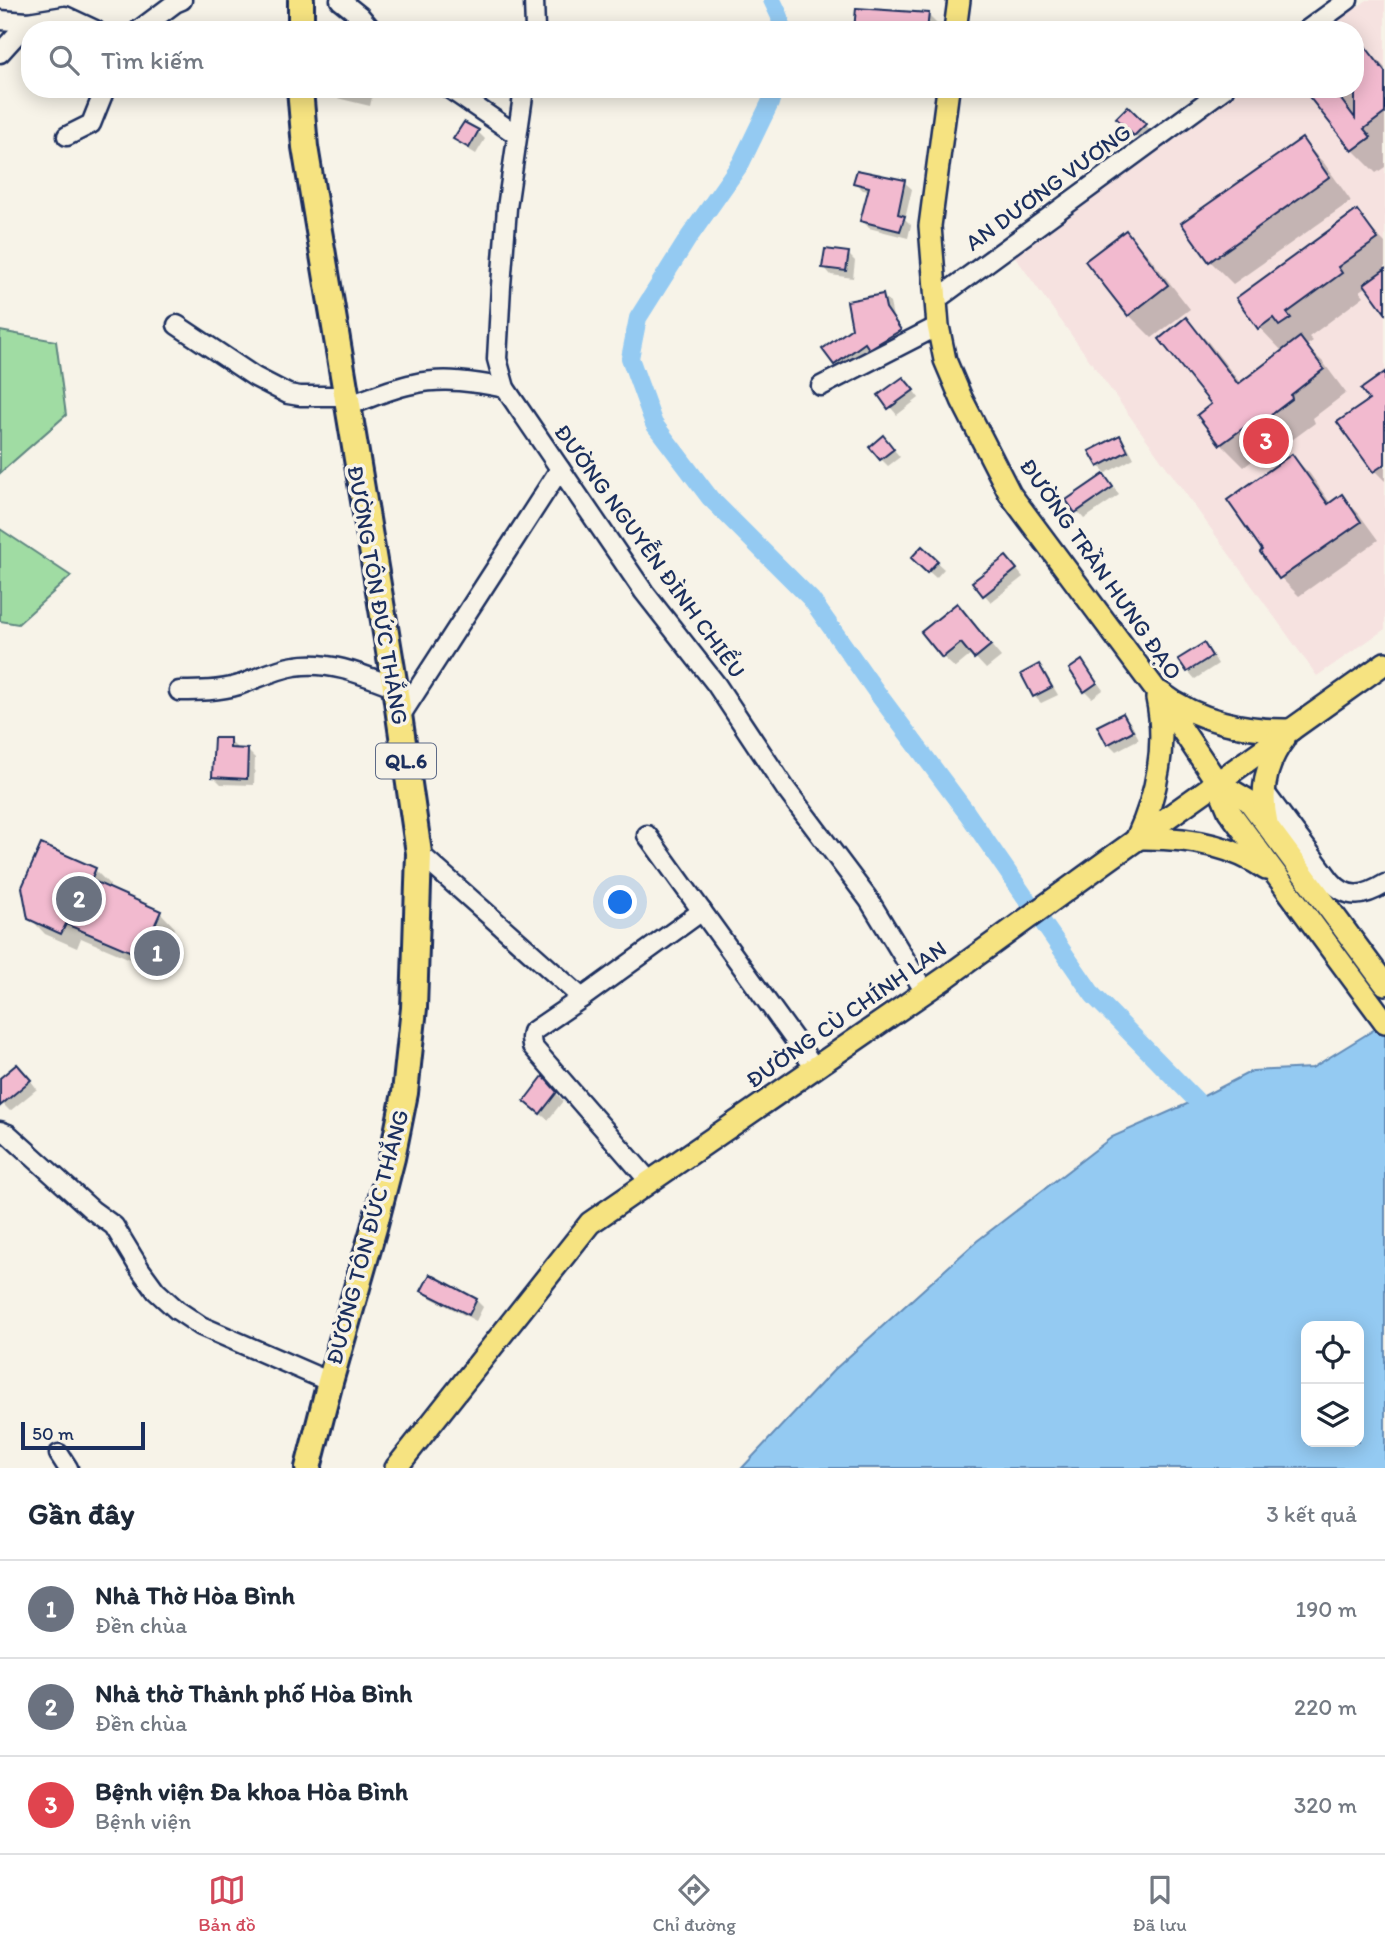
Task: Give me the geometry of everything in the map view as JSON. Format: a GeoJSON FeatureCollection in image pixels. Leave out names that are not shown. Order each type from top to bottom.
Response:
{"type":"FeatureCollection","features":[{"type":"Feature","properties":{"kind":"highway"},"geometry":{"type":"LineString","coordinates":[[301,21],[302,0]]}},
{"type":"Feature","properties":{"kind":"highway","name":"ĐƯỜNG TÔN ĐỨC THẮNG"},"geometry":{"type":"LineString","coordinates":[[301,98],[304,147],[395,687],[419,853],[414,1008],[404,1093],[374,1228],[308,1468]]}},
{"type":"Feature","properties":{"kind":"main road"},"geometry":{"type":"LineString","coordinates":[[957,21],[959,0]]}},
{"type":"Feature","properties":{"kind":"main road","name":"ĐƯỜNG TRẦN HƯNG ĐẠO"},"geometry":{"type":"LineString","coordinates":[[947,98],[930,226],[938,326],[945,360],[958,390],[1010,494],[1155,689],[1217,782],[1229,811],[1385,1022]]}},
{"type":"Feature","properties":{"kind":"main road","name":"ĐƯỜNG CÙ CHÍNH LAN"},"geometry":{"type":"LineString","coordinates":[[396,1468],[590,1223],[948,976],[1137,838],[1385,663]]}},
{"type":"Feature","properties":{"kind":"main road"},"geometry":{"type":"LineString","coordinates":[[1155,689],[1177,705],[1215,720],[1255,729],[1291,730]]}},
{"type":"Feature","properties":{"kind":"main road"},"geometry":{"type":"LineString","coordinates":[[1155,689],[1160,726],[1158,764],[1152,801],[1137,838],[1186,840],[1224,848],[1257,863],[1278,878]]}},
{"type":"Feature","properties":{"kind":"main road"},"geometry":{"type":"LineString","coordinates":[[1268,825],[1264,790],[1272,758],[1291,730]]}},
{"type":"Feature","properties":{"kind":"main road"},"geometry":{"type":"LineString","coordinates":[[1217,782],[1249,801],[1385,984]]}},
{"type":"Feature","properties":{"kind":"street"},"geometry":{"type":"LineString","coordinates":[[151,21],[181,0]]}},
{"type":"Feature","properties":{"kind":"street"},"geometry":{"type":"LineString","coordinates":[[340,0],[364,21]]}},
{"type":"Feature","properties":{"kind":"street"},"geometry":{"type":"LineString","coordinates":[[534,0],[535,21]]}},
{"type":"Feature","properties":{"kind":"street"},"geometry":{"type":"LineString","coordinates":[[1319,21],[1348,0]]}},
{"type":"Feature","properties":{"kind":"street"},"geometry":{"type":"LineString","coordinates":[[34,21],[65,16],[76,21]]}},
{"type":"Feature","properties":{"kind":"street"},"geometry":{"type":"LineString","coordinates":[[0,20],[21,22]]}},
{"type":"Feature","properties":{"kind":"street"},"geometry":{"type":"LineString","coordinates":[[0,53],[21,30]]}},
{"type":"Feature","properties":{"kind":"street"},"geometry":{"type":"LineString","coordinates":[[67,136],[91,124],[101,98]]}},
{"type":"Feature","properties":{"kind":"street"},"geometry":{"type":"LineString","coordinates":[[463,98],[517,135]]}},
{"type":"Feature","properties":{"kind":"street","name":"ĐƯỜNG NGUYỄN ĐÌNH CHIỂU"},"geometry":{"type":"LineString","coordinates":[[523,98],[507,208],[497,359],[505,388],[644,592],[716,684],[785,788],[869,900],[925,992]]}},
{"type":"Feature","properties":{"kind":"street","name":"AN DƯƠNG VƯƠNG"},"geometry":{"type":"LineString","coordinates":[[936,300],[1212,98]]}},
{"type":"Feature","properties":{"kind":"street"},"geometry":{"type":"LineString","coordinates":[[177,325],[255,377],[288,394],[346,401],[412,384],[439,381],[472,382],[505,388]]}},
{"type":"Feature","properties":{"kind":"street"},"geometry":{"type":"LineString","coordinates":[[821,386],[938,326]]}},
{"type":"Feature","properties":{"kind":"street"},"geometry":{"type":"LineString","coordinates":[[399,718],[560,469]]}},
{"type":"Feature","properties":{"kind":"street"},"geometry":{"type":"LineString","coordinates":[[179,691],[227,688],[287,668],[315,665],[360,673],[395,687]]}},
{"type":"Feature","properties":{"kind":"street"},"geometry":{"type":"LineString","coordinates":[[1264,790],[1331,881],[1341,890],[1360,895],[1385,884]]}},
{"type":"Feature","properties":{"kind":"street"},"geometry":{"type":"LineString","coordinates":[[647,835],[815,1068]]}},
{"type":"Feature","properties":{"kind":"street"},"geometry":{"type":"LineString","coordinates":[[419,853],[582,998]]}},
{"type":"Feature","properties":{"kind":"street"},"geometry":{"type":"LineString","coordinates":[[650,1182],[532,1046],[532,1032],[702,911]]}},
{"type":"Feature","properties":{"kind":"street"},"geometry":{"type":"LineString","coordinates":[[0,1132],[8,1134],[92,1210],[114,1226],[156,1291],[177,1310],[212,1332],[330,1382]]}},
{"type":"Feature","properties":{"kind":"shaded area"},"geometry":{"type":"Polygon","coordinates":[[[1367,0],[1385,0],[1385,629],[1317,676],[1013,254],[1230,98],[1364,98],[1364,21],[1338,21],[1367,0]]]}},
{"type":"Feature","properties":{"kind":"green space"},"geometry":{"type":"Polygon","coordinates":[[[0,331],[56,341],[66,415],[0,473],[0,331]]]}},
{"type":"Feature","properties":{"kind":"green space"},"geometry":{"type":"Polygon","coordinates":[[[0,529],[71,576],[18,624],[0,621],[0,529]]]}},
{"type":"Feature","properties":{"kind":"water"},"geometry":{"type":"Polygon","coordinates":[[[1385,1023],[1385,1468],[742,1468],[834,1370],[977,1241],[1112,1137],[1196,1100],[1252,1071],[1312,1068],[1385,1023]]]}},
{"type":"Feature","properties":{"kind":"building"},"geometry":{"type":"Polygon","coordinates":[[[856,8],[929,13],[928,21],[855,21],[856,8]]]}},
{"type":"Feature","properties":{"kind":"building"},"geometry":{"type":"Polygon","coordinates":[[[1364,45],[1385,72],[1385,113],[1364,129],[1371,137],[1352,151],[1310,98],[1340,98],[1355,118],[1355,98],[1364,98],[1364,45]]]}},
{"type":"Feature","properties":{"kind":"building"},"geometry":{"type":"Polygon","coordinates":[[[1128,106],[1146,124],[1134,136],[1116,118],[1128,106]]]}},
{"type":"Feature","properties":{"kind":"building"},"geometry":{"type":"Polygon","coordinates":[[[464,122],[479,130],[469,148],[453,139],[464,122]]]}},
{"type":"Feature","properties":{"kind":"building"},"geometry":{"type":"Polygon","coordinates":[[[1302,138],[1329,177],[1209,262],[1181,223],[1302,138]]]}},
{"type":"Feature","properties":{"kind":"building"},"geometry":{"type":"Polygon","coordinates":[[[857,170],[905,180],[898,214],[905,216],[900,231],[860,221],[869,187],[853,183],[857,170]]]}},
{"type":"Feature","properties":{"kind":"building"},"geometry":{"type":"Polygon","coordinates":[[[1357,210],[1378,239],[1338,267],[1342,273],[1287,313],[1291,318],[1279,326],[1273,318],[1258,329],[1236,298],[1357,210]]]}},
{"type":"Feature","properties":{"kind":"building"},"geometry":{"type":"Polygon","coordinates":[[[1126,230],[1168,285],[1128,316],[1085,261],[1126,230]]]}},
{"type":"Feature","properties":{"kind":"building"},"geometry":{"type":"Polygon","coordinates":[[[825,249],[849,252],[846,271],[822,268],[825,249]]]}},
{"type":"Feature","properties":{"kind":"building"},"geometry":{"type":"Polygon","coordinates":[[[1385,269],[1385,313],[1364,284],[1385,269]]]}},
{"type":"Feature","properties":{"kind":"building"},"geometry":{"type":"Polygon","coordinates":[[[883,294],[886,308],[901,330],[869,349],[865,343],[834,365],[822,349],[852,328],[847,301],[883,294]]]}},
{"type":"Feature","properties":{"kind":"building"},"geometry":{"type":"Polygon","coordinates":[[[1186,317],[1238,384],[1300,337],[1324,369],[1291,395],[1292,399],[1253,429],[1249,424],[1220,445],[1197,415],[1211,404],[1159,339],[1186,317]]]}},
{"type":"Feature","properties":{"kind":"building"},"geometry":{"type":"Polygon","coordinates":[[[1385,372],[1385,464],[1373,472],[1337,422],[1369,400],[1361,389],[1385,372]]]}},
{"type":"Feature","properties":{"kind":"building"},"geometry":{"type":"Polygon","coordinates":[[[903,377],[914,390],[888,409],[878,395],[903,377]]]}},
{"type":"Feature","properties":{"kind":"building"},"geometry":{"type":"Polygon","coordinates":[[[883,435],[894,449],[880,460],[869,447],[883,435]]]}},
{"type":"Feature","properties":{"kind":"building"},"geometry":{"type":"Polygon","coordinates":[[[1120,435],[1128,451],[1098,467],[1089,451],[1120,435]]]}},
{"type":"Feature","properties":{"kind":"building"},"geometry":{"type":"Polygon","coordinates":[[[1292,454],[1328,504],[1342,494],[1361,522],[1279,579],[1227,500],[1292,454]]]}},
{"type":"Feature","properties":{"kind":"building"},"geometry":{"type":"Polygon","coordinates":[[[1104,474],[1113,487],[1075,513],[1066,500],[1104,474]]]}},
{"type":"Feature","properties":{"kind":"building"},"geometry":{"type":"Polygon","coordinates":[[[922,546],[938,561],[927,573],[911,558],[922,546]]]}},
{"type":"Feature","properties":{"kind":"building"},"geometry":{"type":"Polygon","coordinates":[[[1006,556],[1017,569],[983,596],[972,582],[1006,556]]]}},
{"type":"Feature","properties":{"kind":"building"},"geometry":{"type":"Polygon","coordinates":[[[957,603],[991,645],[974,659],[961,643],[942,658],[921,632],[957,603]]]}},
{"type":"Feature","properties":{"kind":"building"},"geometry":{"type":"Polygon","coordinates":[[[1204,643],[1212,656],[1187,672],[1178,659],[1204,643]]]}},
{"type":"Feature","properties":{"kind":"building"},"geometry":{"type":"Polygon","coordinates":[[[1082,660],[1097,683],[1084,692],[1069,669],[1082,660]]]}},
{"type":"Feature","properties":{"kind":"building"},"geometry":{"type":"Polygon","coordinates":[[[1039,664],[1052,687],[1033,697],[1021,674],[1039,664]]]}},
{"type":"Feature","properties":{"kind":"building"},"geometry":{"type":"Polygon","coordinates":[[[1123,713],[1133,731],[1107,745],[1097,726],[1123,713]]]}},
{"type":"Feature","properties":{"kind":"building"},"geometry":{"type":"Polygon","coordinates":[[[214,738],[230,738],[230,748],[248,749],[247,779],[212,777],[214,738]]]}},
{"type":"Feature","properties":{"kind":"building"},"geometry":{"type":"Polygon","coordinates":[[[41,844],[96,868],[91,880],[161,911],[141,956],[66,924],[61,934],[28,919],[22,887],[41,844]]]}},
{"type":"Feature","properties":{"kind":"building"},"geometry":{"type":"Polygon","coordinates":[[[17,1064],[31,1080],[0,1106],[0,1078],[17,1064]]]}},
{"type":"Feature","properties":{"kind":"building"},"geometry":{"type":"Polygon","coordinates":[[[543,1076],[557,1092],[540,1114],[524,1101],[543,1076]]]}},
{"type":"Feature","properties":{"kind":"building"},"geometry":{"type":"Polygon","coordinates":[[[430,1274],[477,1299],[469,1315],[421,1291],[430,1274]]]}},
{"type":"Feature","properties":{"kind":"waterway"},"geometry":{"type":"LineString","coordinates":[[772,0],[780,21]]}},
{"type":"Feature","properties":{"kind":"waterway"},"geometry":{"type":"LineString","coordinates":[[771,98],[741,163],[689,237],[638,318],[630,358],[654,424],[710,498],[811,599],[967,813],[1093,995],[1196,1100]]}},
{"type":"Feature","properties":{"kind":"place","name":"Bệnh viện Đa khoa Hòa Bình"},"geometry":{"type":"Point","coordinates":[1266,441]}},
{"type":"Feature","properties":{"kind":"place","name":"Nhà thờ Thành phố Hòa Bình"},"geometry":{"type":"Point","coordinates":[79,899]}},
{"type":"Feature","properties":{"kind":"place","name":"Nhà Thờ Hòa Bình"},"geometry":{"type":"Point","coordinates":[157,953]}}]}
